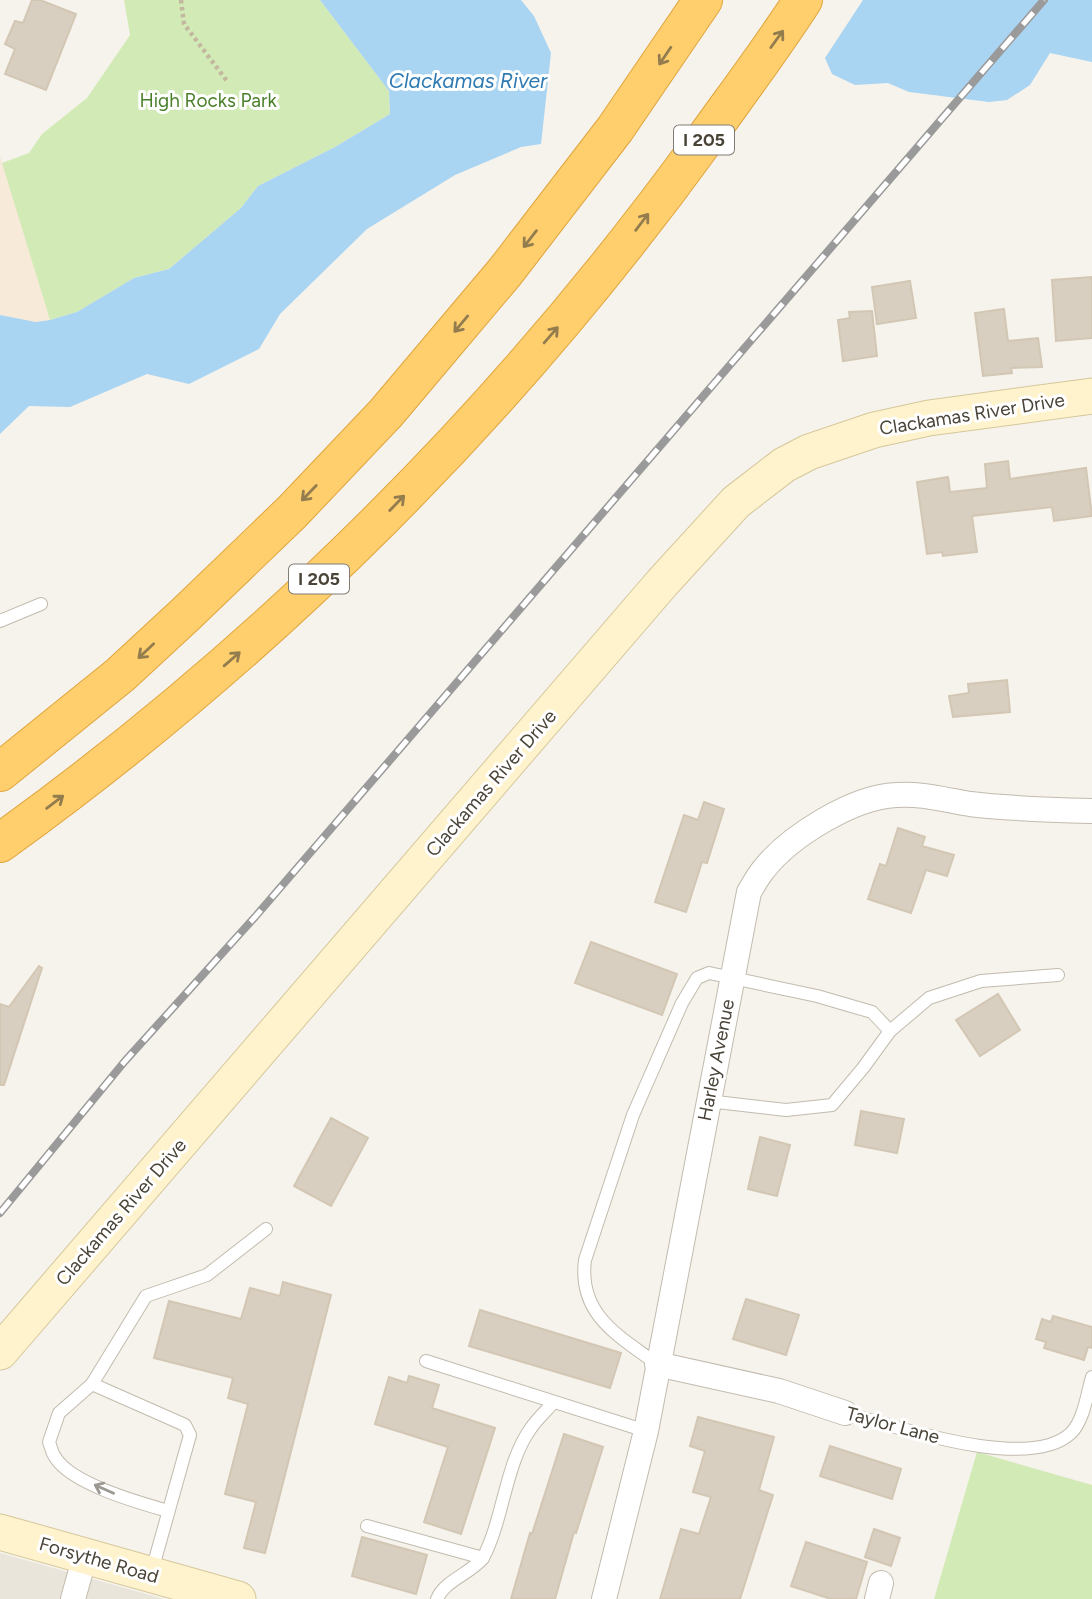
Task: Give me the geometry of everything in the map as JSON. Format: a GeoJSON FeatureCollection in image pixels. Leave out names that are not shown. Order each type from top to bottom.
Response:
{"type":"FeatureCollection","features":[{"type":"Feature","properties":{"kind":"highway"},"geometry":{"type":"LineString","coordinates":[[0,772],[120,675],[292,512],[386,413],[505,272],[615,129],[703,0]]}},
{"type":"Feature","properties":{"kind":"highway","name":"I 205"},"geometry":{"type":"LineString","coordinates":[[0,843],[182,703],[276,620],[375,525],[485,411],[601,277],[686,165],[803,0]]}},
{"type":"Feature","properties":{"kind":"main road","name":"Clackamas River Drive"},"geometry":{"type":"LineString","coordinates":[[0,1352],[662,583],[736,502],[784,465],[835,441],[929,418],[1092,396]]}},
{"type":"Feature","properties":{"kind":"main road","name":"Forsythe Road"},"geometry":{"type":"LineString","coordinates":[[0,1532],[238,1599]]}},
{"type":"Feature","properties":{"kind":"street","name":"Harley Avenue"},"geometry":{"type":"LineString","coordinates":[[604,1599],[646,1432],[749,891],[764,869],[786,846],[822,820],[855,805],[894,795],[936,797],[1000,807],[1092,811]]}},
{"type":"Feature","properties":{"kind":"street","name":"Taylor Lane"},"geometry":{"type":"LineString","coordinates":[[657,1364],[779,1391],[845,1413]]}},
{"type":"Feature","properties":{"kind":"street"},"geometry":{"type":"LineString","coordinates":[[73,1599],[85,1556]]}},
{"type":"Feature","properties":{"kind":"lane"},"geometry":{"type":"LineString","coordinates":[[0,621],[41,604]]}},
{"type":"Feature","properties":{"kind":"lane"},"geometry":{"type":"LineString","coordinates":[[657,1364],[617,1334],[596,1314],[586,1294],[585,1260],[633,1115],[682,1003],[697,978],[709,973],[817,996],[872,1013],[890,1031]]}},
{"type":"Feature","properties":{"kind":"lane"},"geometry":{"type":"LineString","coordinates":[[708,1101],[786,1110],[832,1105],[890,1031],[929,998],[981,981],[1058,975]]}},
{"type":"Feature","properties":{"kind":"lane"},"geometry":{"type":"LineString","coordinates":[[169,1511],[128,1499],[82,1479],[56,1460],[49,1442],[59,1413],[92,1384],[146,1296],[207,1275],[266,1228]]}},
{"type":"Feature","properties":{"kind":"lane"},"geometry":{"type":"LineString","coordinates":[[426,1361],[646,1432]]}},
{"type":"Feature","properties":{"kind":"lane","name":"Taylor Lane"},"geometry":{"type":"LineString","coordinates":[[845,1413],[948,1439],[1018,1450],[1047,1445],[1071,1433],[1082,1414],[1092,1377]]}},
{"type":"Feature","properties":{"kind":"lane"},"geometry":{"type":"LineString","coordinates":[[92,1384],[185,1425],[190,1434],[151,1574]]}},
{"type":"Feature","properties":{"kind":"lane"},"geometry":{"type":"LineString","coordinates":[[437,1599],[440,1591],[476,1567],[483,1558],[493,1540],[522,1443],[531,1428],[554,1403]]}},
{"type":"Feature","properties":{"kind":"lane"},"geometry":{"type":"LineString","coordinates":[[366,1526],[483,1558]]}},
{"type":"Feature","properties":{"kind":"path"},"geometry":{"type":"LineString","coordinates":[[181,0],[184,24],[227,81]]}},
{"type":"Feature","properties":{"kind":"shaded area"},"geometry":{"type":"Polygon","coordinates":[[[0,155],[50,320],[36,322],[0,315],[0,155]]]}},
{"type":"Feature","properties":{"kind":"shaded area"},"geometry":{"type":"Polygon","coordinates":[[[0,1553],[164,1599],[0,1599],[0,1553]]]}},
{"type":"Feature","properties":{"kind":"green space","name":"High Rocks Park"},"geometry":{"type":"Polygon","coordinates":[[[124,0],[320,0],[389,91],[390,114],[335,147],[258,186],[241,208],[169,269],[134,278],[77,312],[50,320],[2,163],[29,153],[42,134],[87,98],[130,35],[124,0]]]}},
{"type":"Feature","properties":{"kind":"green space"},"geometry":{"type":"Polygon","coordinates":[[[977,1452],[1092,1485],[1092,1599],[934,1599],[977,1452]]]}},
{"type":"Feature","properties":{"kind":"water","name":"Clackamas River"},"geometry":{"type":"Polygon","coordinates":[[[320,0],[521,0],[534,16],[551,53],[541,144],[521,147],[455,175],[367,229],[280,314],[259,349],[189,384],[147,374],[70,407],[29,406],[0,434],[0,315],[36,322],[50,320],[77,312],[134,278],[169,269],[241,208],[258,186],[335,147],[390,114],[389,91],[320,0]]]}},
{"type":"Feature","properties":{"kind":"water"},"geometry":{"type":"Polygon","coordinates":[[[792,0],[1092,0],[1092,62],[1050,53],[1030,85],[1007,100],[989,102],[909,92],[888,83],[855,85],[832,74],[802,5],[792,0]]]}},
{"type":"Feature","properties":{"kind":"pier"},"geometry":{"type":"Polygon","coordinates":[[[789,0],[863,0],[823,61],[800,8],[789,0]]]}},
{"type":"Feature","properties":{"kind":"building"},"geometry":{"type":"Polygon","coordinates":[[[32,0],[40,0],[76,14],[46,90],[5,74],[15,49],[5,44],[15,21],[23,23],[32,0]]]}},
{"type":"Feature","properties":{"kind":"building"},"geometry":{"type":"Polygon","coordinates":[[[1092,277],[1092,338],[1056,341],[1052,280],[1092,277]]]}},
{"type":"Feature","properties":{"kind":"building"},"geometry":{"type":"Polygon","coordinates":[[[910,281],[916,318],[877,324],[872,287],[910,281]]]}},
{"type":"Feature","properties":{"kind":"building"},"geometry":{"type":"Polygon","coordinates":[[[1004,309],[1008,341],[1038,338],[1042,367],[1011,368],[1012,373],[983,376],[975,313],[1004,309]]]}},
{"type":"Feature","properties":{"kind":"building"},"geometry":{"type":"Polygon","coordinates":[[[872,311],[877,356],[843,361],[838,320],[850,318],[849,312],[872,311]]]}},
{"type":"Feature","properties":{"kind":"building"},"geometry":{"type":"Polygon","coordinates":[[[1008,461],[1010,479],[1086,468],[1092,516],[1054,521],[1052,507],[972,516],[977,552],[943,556],[942,552],[927,554],[917,482],[948,477],[950,492],[987,488],[985,464],[1008,461]]]}},
{"type":"Feature","properties":{"kind":"building"},"geometry":{"type":"Polygon","coordinates":[[[1007,680],[1010,712],[953,717],[949,696],[969,693],[968,684],[1007,680]]]}},
{"type":"Feature","properties":{"kind":"building"},"geometry":{"type":"Polygon","coordinates":[[[704,802],[724,809],[707,863],[702,862],[686,912],[655,902],[684,815],[698,820],[704,802]]]}},
{"type":"Feature","properties":{"kind":"building"},"geometry":{"type":"Polygon","coordinates":[[[898,828],[925,837],[922,846],[954,855],[947,876],[926,870],[911,913],[868,899],[880,864],[886,866],[898,828]]]}},
{"type":"Feature","properties":{"kind":"building"},"geometry":{"type":"Polygon","coordinates":[[[591,942],[677,974],[662,1015],[575,983],[591,942]]]}},
{"type":"Feature","properties":{"kind":"building"},"geometry":{"type":"Polygon","coordinates":[[[39,966],[42,968],[4,1085],[0,1085],[0,1004],[9,1007],[39,966]]]}},
{"type":"Feature","properties":{"kind":"building"},"geometry":{"type":"Polygon","coordinates":[[[998,994],[1020,1030],[980,1056],[956,1020],[998,994]]]}},
{"type":"Feature","properties":{"kind":"building"},"geometry":{"type":"Polygon","coordinates":[[[861,1111],[904,1119],[897,1153],[855,1145],[861,1111]]]}},
{"type":"Feature","properties":{"kind":"building"},"geometry":{"type":"Polygon","coordinates":[[[331,1118],[368,1138],[331,1206],[294,1186],[331,1118]]]}},
{"type":"Feature","properties":{"kind":"building"},"geometry":{"type":"Polygon","coordinates":[[[760,1137],[790,1145],[777,1196],[748,1189],[760,1137]]]}},
{"type":"Feature","properties":{"kind":"building"},"geometry":{"type":"Polygon","coordinates":[[[283,1282],[331,1295],[265,1553],[244,1548],[256,1502],[225,1494],[248,1404],[228,1398],[233,1378],[154,1358],[169,1301],[241,1319],[250,1288],[280,1296],[283,1282]]]}},
{"type":"Feature","properties":{"kind":"building"},"geometry":{"type":"Polygon","coordinates":[[[746,1299],[799,1315],[786,1355],[733,1339],[746,1299]]]}},
{"type":"Feature","properties":{"kind":"building"},"geometry":{"type":"Polygon","coordinates":[[[480,1310],[621,1353],[610,1388],[469,1346],[480,1310]]]}},
{"type":"Feature","properties":{"kind":"building"},"geometry":{"type":"Polygon","coordinates":[[[1053,1316],[1092,1327],[1092,1348],[1088,1347],[1084,1360],[1044,1348],[1046,1342],[1036,1339],[1042,1319],[1051,1322],[1053,1316]]]}},
{"type":"Feature","properties":{"kind":"building"},"geometry":{"type":"Polygon","coordinates":[[[409,1376],[439,1385],[432,1408],[495,1428],[461,1534],[424,1522],[448,1447],[375,1424],[389,1377],[407,1383],[409,1376]]]}},
{"type":"Feature","properties":{"kind":"building"},"geometry":{"type":"Polygon","coordinates":[[[698,1417],[774,1437],[759,1490],[773,1495],[740,1599],[660,1599],[681,1529],[699,1534],[711,1497],[693,1492],[705,1451],[690,1446],[698,1417]]]}},
{"type":"Feature","properties":{"kind":"building"},"geometry":{"type":"Polygon","coordinates":[[[564,1434],[603,1447],[555,1599],[511,1599],[530,1533],[532,1534],[564,1434]]]}},
{"type":"Feature","properties":{"kind":"building"},"geometry":{"type":"Polygon","coordinates":[[[830,1446],[901,1469],[892,1499],[820,1476],[830,1446]]]}},
{"type":"Feature","properties":{"kind":"building"},"geometry":{"type":"Polygon","coordinates":[[[874,1529],[900,1538],[891,1566],[865,1557],[874,1529]]]}},
{"type":"Feature","properties":{"kind":"building"},"geometry":{"type":"Polygon","coordinates":[[[362,1537],[427,1555],[416,1594],[352,1576],[362,1537]]]}},
{"type":"Feature","properties":{"kind":"building"},"geometry":{"type":"Polygon","coordinates":[[[806,1542],[867,1562],[856,1599],[831,1599],[791,1586],[806,1542]]]}},
{"type":"Feature","properties":{"kind":"railway"},"geometry":{"type":"LineString","coordinates":[[0,1213],[125,1061],[255,917],[1044,0]]}}]}
